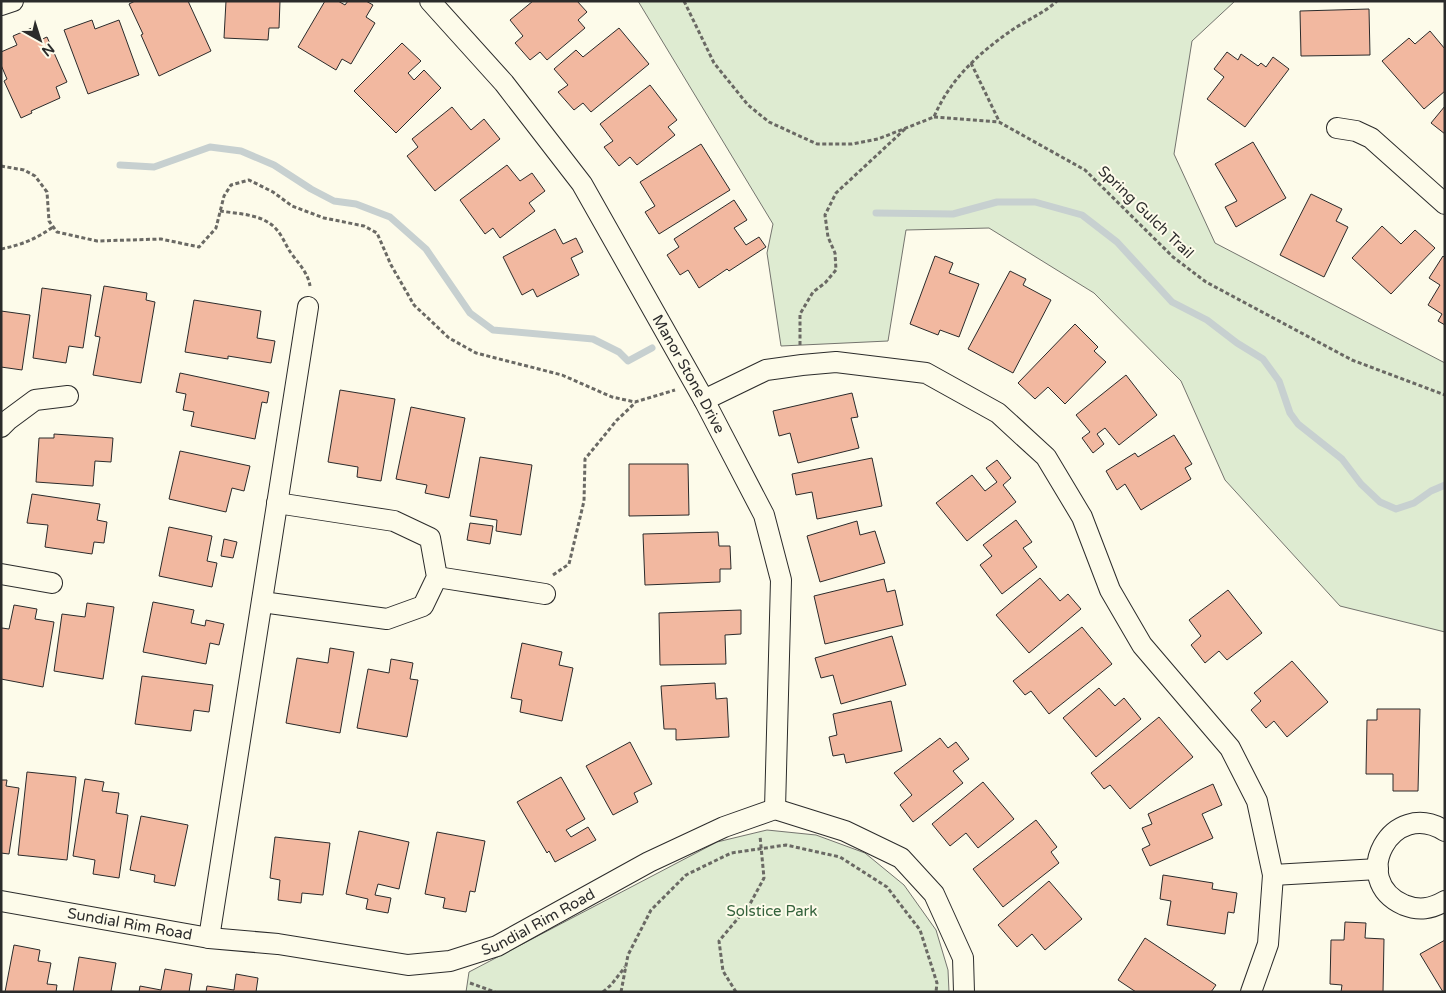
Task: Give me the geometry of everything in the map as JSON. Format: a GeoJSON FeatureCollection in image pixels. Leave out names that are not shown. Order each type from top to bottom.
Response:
{"type":"FeatureCollection","features":[{"type":"Feature","properties":{"kind":"street"},"geometry":{"type":"LineString","coordinates":[[1,5],[13,1]]}},
{"type":"Feature","properties":{"kind":"street","name":"Manor Stone Drive"},"geometry":{"type":"LineString","coordinates":[[430,1],[504,83],[582,184],[704,400],[764,515],[781,580],[766,813]]}},
{"type":"Feature","properties":{"kind":"street"},"geometry":{"type":"LineString","coordinates":[[1337,128],[1356,131],[1371,138],[1445,204]]}},
{"type":"Feature","properties":{"kind":"street"},"geometry":{"type":"LineString","coordinates":[[209,938],[308,306]]}},
{"type":"Feature","properties":{"kind":"street"},"geometry":{"type":"LineString","coordinates":[[704,400],[766,370],[802,365],[836,362],[926,373],[998,413],[1046,457],[1082,517],[1110,590],[1142,645],[1230,748],[1257,801],[1273,874],[1268,944],[1251,992]]}},
{"type":"Feature","properties":{"kind":"street"},"geometry":{"type":"LineString","coordinates":[[1,427],[35,400],[68,396]]}},
{"type":"Feature","properties":{"kind":"street"},"geometry":{"type":"LineString","coordinates":[[262,602],[387,619],[423,606],[437,577],[430,538],[394,521],[277,503]]}},
{"type":"Feature","properties":{"kind":"street"},"geometry":{"type":"LineString","coordinates":[[1,574],[52,583]]}},
{"type":"Feature","properties":{"kind":"street"},"geometry":{"type":"LineString","coordinates":[[437,577],[545,594]]}},
{"type":"Feature","properties":{"kind":"street"},"geometry":{"type":"LineString","coordinates":[[766,813],[846,831],[901,858],[934,894],[963,958],[964,992]]}},
{"type":"Feature","properties":{"kind":"street","name":"Sundial Rim Road"},"geometry":{"type":"LineString","coordinates":[[1,901],[209,938],[278,944],[408,965],[450,960],[497,946],[649,862],[724,827],[766,813]]}},
{"type":"Feature","properties":{"kind":"street"},"geometry":{"type":"LineString","coordinates":[[1445,831],[1438,826],[1422,823],[1407,825],[1392,834],[1383,845],[1377,861],[1383,889],[1393,900],[1414,909],[1437,906],[1445,901]]}},
{"type":"Feature","properties":{"kind":"street"},"geometry":{"type":"LineString","coordinates":[[1273,874],[1378,870]]}},
{"type":"Feature","properties":{"kind":"path"},"geometry":{"type":"LineString","coordinates":[[684,1],[714,63],[748,105],[769,122],[817,144],[852,144],[878,139],[934,117],[951,85],[980,53],[1058,1]]}},
{"type":"Feature","properties":{"kind":"path"},"geometry":{"type":"LineString","coordinates":[[971,63],[999,122]]}},
{"type":"Feature","properties":{"kind":"path","name":"Spring Gulch Trail"},"geometry":{"type":"LineString","coordinates":[[934,117],[999,122],[1086,170],[1173,257],[1206,282],[1352,360],[1445,395]]}},
{"type":"Feature","properties":{"kind":"path"},"geometry":{"type":"LineString","coordinates":[[802,365],[799,338],[800,314],[814,292],[836,270],[834,253],[828,237],[826,215],[836,193],[907,127]]}},
{"type":"Feature","properties":{"kind":"path"},"geometry":{"type":"LineString","coordinates":[[1,166],[24,170],[35,176],[47,192],[49,221],[57,232],[97,241],[161,239],[199,247],[216,228],[224,196],[231,185],[249,180],[273,192],[292,206],[324,218],[364,226],[377,233],[391,265],[414,305],[449,338],[476,353],[562,375],[612,397],[635,402]]}},
{"type":"Feature","properties":{"kind":"path"},"geometry":{"type":"LineString","coordinates":[[220,211],[251,216],[269,222],[278,230],[288,250],[309,279],[311,291],[308,306]]}},
{"type":"Feature","properties":{"kind":"path"},"geometry":{"type":"LineString","coordinates":[[1,249],[19,246],[37,238],[53,227]]}},
{"type":"Feature","properties":{"kind":"path"},"geometry":{"type":"LineString","coordinates":[[545,594],[542,584],[569,564],[584,501],[585,460],[617,420],[635,402],[682,388],[704,400]]}},
{"type":"Feature","properties":{"kind":"path"},"geometry":{"type":"LineString","coordinates":[[736,992],[723,971],[719,941],[750,904],[764,878],[761,848],[766,813]]}},
{"type":"Feature","properties":{"kind":"path"},"geometry":{"type":"LineString","coordinates":[[622,992],[628,955],[651,910],[686,875],[731,853],[786,846],[840,858],[887,887],[920,930],[937,983],[936,992]]}},
{"type":"Feature","properties":{"kind":"path"},"geometry":{"type":"LineString","coordinates":[[603,992],[626,967]]}},
{"type":"Feature","properties":{"kind":"path"},"geometry":{"type":"LineString","coordinates":[[470,983],[495,992]]}},
{"type":"Feature","properties":{"kind":"green space"},"geometry":{"type":"Polygon","coordinates":[[[638,1],[1235,1],[1192,41],[1174,154],[1215,243],[1445,363],[1445,632],[1340,606],[1225,480],[1181,381],[1094,293],[989,228],[906,230],[888,341],[781,346],[767,253],[773,224],[638,1]]]}},
{"type":"Feature","properties":{"kind":"green space","name":"Solstice Park"},"geometry":{"type":"Polygon","coordinates":[[[767,830],[816,835],[865,853],[904,885],[936,930],[948,970],[949,992],[466,992],[469,972],[717,842],[767,830]]]}},
{"type":"Feature","properties":{"kind":"building"},"geometry":{"type":"Polygon","coordinates":[[[135,1],[188,1],[211,51],[159,76],[129,4],[135,1]]]}},
{"type":"Feature","properties":{"kind":"building"},"geometry":{"type":"Polygon","coordinates":[[[226,1],[280,1],[279,28],[269,28],[268,40],[224,38],[226,1]]]}},
{"type":"Feature","properties":{"kind":"building"},"geometry":{"type":"Polygon","coordinates":[[[325,1],[338,1],[345,5],[348,1],[366,1],[373,5],[366,17],[375,23],[351,64],[342,59],[336,70],[298,47],[325,1]]]}},
{"type":"Feature","properties":{"kind":"building"},"geometry":{"type":"Polygon","coordinates":[[[533,1],[577,1],[587,12],[578,20],[585,28],[547,60],[540,52],[530,60],[515,43],[523,36],[510,20],[533,1]]]}},
{"type":"Feature","properties":{"kind":"building"},"geometry":{"type":"Polygon","coordinates":[[[1369,9],[1370,55],[1301,56],[1300,11],[1369,9]]]}},
{"type":"Feature","properties":{"kind":"building"},"geometry":{"type":"Polygon","coordinates":[[[92,20],[95,29],[119,20],[139,75],[88,94],[64,30],[92,20]]]}},
{"type":"Feature","properties":{"kind":"building"},"geometry":{"type":"Polygon","coordinates":[[[34,27],[40,40],[47,37],[67,82],[56,87],[60,98],[31,111],[32,113],[21,118],[4,81],[7,79],[1,65],[1,52],[17,45],[13,36],[34,27]]]}},
{"type":"Feature","properties":{"kind":"building"},"geometry":{"type":"Polygon","coordinates":[[[619,28],[649,64],[591,112],[583,103],[574,110],[558,92],[568,85],[554,69],[576,50],[583,57],[619,28]]]}},
{"type":"Feature","properties":{"kind":"building"},"geometry":{"type":"Polygon","coordinates":[[[1430,31],[1445,49],[1445,91],[1424,109],[1382,61],[1409,38],[1415,44],[1430,31]]]}},
{"type":"Feature","properties":{"kind":"building"},"geometry":{"type":"Polygon","coordinates":[[[402,43],[421,61],[408,73],[414,80],[424,70],[441,88],[396,133],[354,91],[402,43]]]}},
{"type":"Feature","properties":{"kind":"building"},"geometry":{"type":"Polygon","coordinates":[[[1227,52],[1238,60],[1241,54],[1258,66],[1261,63],[1266,67],[1273,57],[1289,69],[1245,127],[1207,99],[1224,77],[1214,69],[1227,52]]]}},
{"type":"Feature","properties":{"kind":"building"},"geometry":{"type":"Polygon","coordinates":[[[650,85],[677,120],[668,127],[675,135],[637,165],[630,157],[619,166],[604,147],[613,141],[600,124],[650,85]]]}},
{"type":"Feature","properties":{"kind":"building"},"geometry":{"type":"Polygon","coordinates":[[[1445,106],[1445,134],[1431,123],[1445,106]]]}},
{"type":"Feature","properties":{"kind":"building"},"geometry":{"type":"Polygon","coordinates":[[[452,107],[471,130],[484,119],[500,139],[435,191],[407,156],[418,147],[412,139],[452,107]]]}},
{"type":"Feature","properties":{"kind":"building"},"geometry":{"type":"Polygon","coordinates":[[[1253,142],[1286,198],[1236,227],[1225,207],[1237,201],[1215,164],[1253,142]]]}},
{"type":"Feature","properties":{"kind":"building"},"geometry":{"type":"Polygon","coordinates":[[[701,144],[730,190],[659,234],[645,212],[655,206],[640,182],[701,144]]]}},
{"type":"Feature","properties":{"kind":"building"},"geometry":{"type":"Polygon","coordinates":[[[507,165],[520,181],[532,173],[545,191],[529,203],[535,211],[500,238],[493,228],[485,234],[460,200],[507,165]]]}},
{"type":"Feature","properties":{"kind":"building"},"geometry":{"type":"Polygon","coordinates":[[[1311,194],[1342,209],[1336,221],[1348,227],[1324,277],[1280,255],[1311,194]]]}},
{"type":"Feature","properties":{"kind":"building"},"geometry":{"type":"Polygon","coordinates":[[[734,200],[747,220],[734,228],[746,245],[759,237],[766,247],[729,271],[727,269],[699,288],[688,270],[680,275],[667,255],[679,247],[674,239],[734,200]]]}},
{"type":"Feature","properties":{"kind":"building"},"geometry":{"type":"Polygon","coordinates":[[[1382,226],[1401,244],[1415,230],[1435,248],[1391,294],[1352,258],[1382,226]]]}},
{"type":"Feature","properties":{"kind":"building"},"geometry":{"type":"Polygon","coordinates":[[[555,229],[563,244],[576,238],[583,252],[571,258],[579,275],[537,297],[533,289],[522,295],[503,257],[555,229]]]}},
{"type":"Feature","properties":{"kind":"building"},"geometry":{"type":"Polygon","coordinates":[[[935,256],[953,263],[949,273],[979,284],[959,337],[940,330],[938,335],[910,324],[935,256]]]}},
{"type":"Feature","properties":{"kind":"building"},"geometry":{"type":"Polygon","coordinates":[[[1443,256],[1445,258],[1445,325],[1438,321],[1442,314],[1428,305],[1440,285],[1429,278],[1443,256]]]}},
{"type":"Feature","properties":{"kind":"building"},"geometry":{"type":"Polygon","coordinates":[[[1010,271],[1026,279],[1023,285],[1051,300],[1013,373],[968,349],[1010,271]]]}},
{"type":"Feature","properties":{"kind":"building"},"geometry":{"type":"Polygon","coordinates":[[[104,286],[147,293],[146,300],[155,302],[141,383],[93,375],[100,337],[95,336],[104,286]]]}},
{"type":"Feature","properties":{"kind":"building"},"geometry":{"type":"Polygon","coordinates":[[[42,288],[91,295],[83,348],[69,346],[66,363],[33,358],[42,288]]]}},
{"type":"Feature","properties":{"kind":"building"},"geometry":{"type":"Polygon","coordinates":[[[194,300],[261,311],[257,338],[275,341],[271,363],[185,352],[194,300]]]}},
{"type":"Feature","properties":{"kind":"building"},"geometry":{"type":"Polygon","coordinates":[[[1,311],[30,315],[22,370],[1,367],[1,311]]]}},
{"type":"Feature","properties":{"kind":"building"},"geometry":{"type":"Polygon","coordinates":[[[1075,324],[1098,347],[1094,351],[1106,362],[1065,404],[1048,387],[1035,399],[1018,383],[1075,324]]]}},
{"type":"Feature","properties":{"kind":"building"},"geometry":{"type":"Polygon","coordinates":[[[180,373],[269,392],[267,403],[262,402],[255,439],[191,426],[194,412],[183,410],[186,394],[176,392],[180,373]]]}},
{"type":"Feature","properties":{"kind":"building"},"geometry":{"type":"Polygon","coordinates":[[[1126,375],[1157,415],[1119,445],[1105,428],[1097,434],[1104,444],[1093,453],[1082,438],[1090,432],[1076,415],[1126,375]]]}},
{"type":"Feature","properties":{"kind":"building"},"geometry":{"type":"Polygon","coordinates":[[[340,390],[395,399],[381,481],[357,477],[358,467],[328,462],[340,390]]]}},
{"type":"Feature","properties":{"kind":"building"},"geometry":{"type":"Polygon","coordinates":[[[852,393],[858,417],[851,418],[859,448],[798,463],[790,433],[779,436],[773,411],[852,393]]]}},
{"type":"Feature","properties":{"kind":"building"},"geometry":{"type":"Polygon","coordinates":[[[411,407],[465,418],[449,498],[425,493],[427,485],[396,479],[411,407]]]}},
{"type":"Feature","properties":{"kind":"building"},"geometry":{"type":"Polygon","coordinates":[[[54,434],[113,438],[111,462],[95,461],[93,486],[36,482],[39,438],[54,438],[54,434]]]}},
{"type":"Feature","properties":{"kind":"building"},"geometry":{"type":"Polygon","coordinates":[[[1174,435],[1192,464],[1185,468],[1191,479],[1141,510],[1125,484],[1117,490],[1106,471],[1135,453],[1138,457],[1174,435]]]}},
{"type":"Feature","properties":{"kind":"building"},"geometry":{"type":"Polygon","coordinates":[[[180,451],[250,466],[244,491],[232,488],[226,512],[169,499],[180,451]]]}},
{"type":"Feature","properties":{"kind":"building"},"geometry":{"type":"Polygon","coordinates":[[[480,457],[532,465],[521,535],[496,531],[497,520],[470,516],[480,457]]]}},
{"type":"Feature","properties":{"kind":"building"},"geometry":{"type":"Polygon","coordinates":[[[872,458],[882,506],[817,519],[812,492],[796,495],[792,474],[872,458]]]}},
{"type":"Feature","properties":{"kind":"building"},"geometry":{"type":"Polygon","coordinates":[[[997,460],[1011,478],[1003,485],[1016,502],[967,541],[936,503],[972,475],[985,491],[997,482],[986,468],[997,460]]]}},
{"type":"Feature","properties":{"kind":"building"},"geometry":{"type":"Polygon","coordinates":[[[629,464],[688,464],[689,515],[629,516],[629,464]]]}},
{"type":"Feature","properties":{"kind":"building"},"geometry":{"type":"Polygon","coordinates":[[[32,494],[100,504],[97,520],[107,522],[104,543],[94,542],[92,554],[45,547],[48,525],[27,523],[32,494]]]}},
{"type":"Feature","properties":{"kind":"building"},"geometry":{"type":"Polygon","coordinates":[[[1016,520],[1032,542],[1023,548],[1037,567],[1002,594],[980,565],[992,556],[983,545],[1016,520]]]}},
{"type":"Feature","properties":{"kind":"building"},"geometry":{"type":"Polygon","coordinates":[[[857,521],[860,535],[875,531],[885,563],[820,582],[807,536],[857,521]]]}},
{"type":"Feature","properties":{"kind":"building"},"geometry":{"type":"Polygon","coordinates":[[[470,523],[493,526],[490,544],[467,540],[470,523]]]}},
{"type":"Feature","properties":{"kind":"building"},"geometry":{"type":"Polygon","coordinates":[[[169,527],[212,536],[207,561],[217,563],[212,587],[159,576],[169,527]]]}},
{"type":"Feature","properties":{"kind":"building"},"geometry":{"type":"Polygon","coordinates":[[[718,532],[719,546],[730,546],[731,569],[720,569],[720,582],[645,585],[643,534],[718,532]]]}},
{"type":"Feature","properties":{"kind":"building"},"geometry":{"type":"Polygon","coordinates":[[[224,539],[237,542],[233,558],[221,556],[224,539]]]}},
{"type":"Feature","properties":{"kind":"building"},"geometry":{"type":"Polygon","coordinates":[[[1040,578],[1060,601],[1068,594],[1081,609],[1029,653],[996,615],[1040,578]]]}},
{"type":"Feature","properties":{"kind":"building"},"geometry":{"type":"Polygon","coordinates":[[[884,579],[887,592],[895,590],[903,625],[825,644],[814,596],[884,579]]]}},
{"type":"Feature","properties":{"kind":"building"},"geometry":{"type":"Polygon","coordinates":[[[1228,590],[1262,633],[1227,660],[1219,651],[1205,663],[1191,645],[1201,636],[1189,620],[1228,590]]]}},
{"type":"Feature","properties":{"kind":"building"},"geometry":{"type":"Polygon","coordinates":[[[153,602],[194,610],[191,623],[205,626],[206,620],[224,624],[219,645],[210,643],[206,664],[143,652],[153,602]]]}},
{"type":"Feature","properties":{"kind":"building"},"geometry":{"type":"Polygon","coordinates":[[[87,603],[114,607],[103,679],[54,671],[62,614],[85,617],[87,603]]]}},
{"type":"Feature","properties":{"kind":"building"},"geometry":{"type":"Polygon","coordinates":[[[14,605],[37,609],[35,619],[54,622],[43,687],[1,679],[1,630],[2,628],[9,629],[14,605]]]}},
{"type":"Feature","properties":{"kind":"building"},"geometry":{"type":"Polygon","coordinates":[[[741,610],[741,634],[725,635],[726,664],[660,665],[659,613],[741,610]]]}},
{"type":"Feature","properties":{"kind":"building"},"geometry":{"type":"Polygon","coordinates":[[[1082,627],[1112,664],[1049,714],[1031,691],[1025,695],[1013,681],[1082,627]]]}},
{"type":"Feature","properties":{"kind":"building"},"geometry":{"type":"Polygon","coordinates":[[[892,636],[906,685],[841,704],[833,675],[821,678],[815,658],[892,636]]]}},
{"type":"Feature","properties":{"kind":"building"},"geometry":{"type":"Polygon","coordinates":[[[522,643],[562,652],[559,665],[573,668],[562,721],[520,712],[522,700],[511,698],[522,643]]]}},
{"type":"Feature","properties":{"kind":"building"},"geometry":{"type":"Polygon","coordinates":[[[330,648],[354,652],[340,733],[286,723],[297,658],[328,663],[330,648]]]}},
{"type":"Feature","properties":{"kind":"building"},"geometry":{"type":"Polygon","coordinates":[[[391,659],[413,663],[410,679],[418,680],[407,737],[357,728],[368,669],[389,673],[391,659]]]}},
{"type":"Feature","properties":{"kind":"building"},"geometry":{"type":"Polygon","coordinates":[[[1292,661],[1328,702],[1287,737],[1274,721],[1266,728],[1251,710],[1261,701],[1254,693],[1292,661]]]}},
{"type":"Feature","properties":{"kind":"building"},"geometry":{"type":"Polygon","coordinates":[[[142,676],[213,685],[209,712],[194,710],[191,731],[135,724],[142,676]]]}},
{"type":"Feature","properties":{"kind":"building"},"geometry":{"type":"Polygon","coordinates":[[[715,683],[716,699],[727,698],[729,737],[676,740],[676,729],[664,729],[661,686],[715,683]]]}},
{"type":"Feature","properties":{"kind":"building"},"geometry":{"type":"Polygon","coordinates":[[[1099,688],[1115,706],[1124,698],[1141,719],[1096,757],[1063,718],[1099,688]]]}},
{"type":"Feature","properties":{"kind":"building"},"geometry":{"type":"Polygon","coordinates":[[[891,701],[902,751],[846,763],[844,754],[833,756],[829,737],[837,735],[833,714],[891,701]]]}},
{"type":"Feature","properties":{"kind":"building"},"geometry":{"type":"Polygon","coordinates":[[[1377,709],[1420,709],[1418,791],[1393,791],[1393,774],[1366,774],[1367,720],[1377,720],[1377,709]]]}},
{"type":"Feature","properties":{"kind":"building"},"geometry":{"type":"Polygon","coordinates":[[[1159,717],[1193,757],[1130,809],[1110,785],[1104,789],[1091,773],[1159,717]]]}},
{"type":"Feature","properties":{"kind":"building"},"geometry":{"type":"Polygon","coordinates":[[[940,738],[948,748],[956,742],[969,759],[953,771],[963,783],[913,822],[900,805],[912,795],[894,773],[940,738]]]}},
{"type":"Feature","properties":{"kind":"building"},"geometry":{"type":"Polygon","coordinates":[[[630,742],[652,784],[634,793],[638,802],[613,815],[586,766],[630,742]]]}},
{"type":"Feature","properties":{"kind":"building"},"geometry":{"type":"Polygon","coordinates":[[[27,772],[76,777],[67,860],[18,855],[27,772]]]}},
{"type":"Feature","properties":{"kind":"building"},"geometry":{"type":"Polygon","coordinates":[[[561,777],[585,819],[566,830],[571,837],[588,827],[596,840],[555,862],[549,851],[547,853],[517,802],[561,777]]]}},
{"type":"Feature","properties":{"kind":"building"},"geometry":{"type":"Polygon","coordinates":[[[85,779],[104,782],[102,791],[119,793],[116,813],[128,815],[119,878],[93,874],[95,860],[73,856],[85,779]]]}},
{"type":"Feature","properties":{"kind":"building"},"geometry":{"type":"Polygon","coordinates":[[[1,780],[7,780],[6,786],[19,788],[9,854],[1,853],[1,780]]]}},
{"type":"Feature","properties":{"kind":"building"},"geometry":{"type":"Polygon","coordinates":[[[983,782],[1014,819],[978,848],[966,833],[950,846],[932,824],[983,782]]]}},
{"type":"Feature","properties":{"kind":"building"},"geometry":{"type":"Polygon","coordinates":[[[1213,784],[1222,805],[1202,814],[1213,838],[1150,866],[1142,849],[1150,845],[1142,828],[1152,824],[1148,814],[1213,784]]]}},
{"type":"Feature","properties":{"kind":"building"},"geometry":{"type":"Polygon","coordinates":[[[141,816],[188,825],[175,886],[154,882],[155,875],[130,870],[141,816]]]}},
{"type":"Feature","properties":{"kind":"building"},"geometry":{"type":"Polygon","coordinates":[[[1036,820],[1057,847],[1051,852],[1059,863],[1003,907],[973,869],[1036,820]]]}},
{"type":"Feature","properties":{"kind":"building"},"geometry":{"type":"Polygon","coordinates":[[[359,831],[409,842],[399,889],[378,884],[375,895],[391,898],[388,913],[366,909],[368,899],[346,894],[359,831]]]}},
{"type":"Feature","properties":{"kind":"building"},"geometry":{"type":"Polygon","coordinates":[[[437,832],[485,841],[475,892],[470,891],[466,912],[443,908],[445,898],[425,894],[437,832]]]}},
{"type":"Feature","properties":{"kind":"building"},"geometry":{"type":"Polygon","coordinates":[[[275,837],[330,843],[323,895],[302,893],[301,903],[278,900],[280,880],[270,878],[275,837]]]}},
{"type":"Feature","properties":{"kind":"building"},"geometry":{"type":"Polygon","coordinates":[[[1163,875],[1213,883],[1212,889],[1237,893],[1234,913],[1228,912],[1225,934],[1167,925],[1171,901],[1160,899],[1163,875]]]}},
{"type":"Feature","properties":{"kind":"building"},"geometry":{"type":"Polygon","coordinates":[[[1049,881],[1082,919],[1045,950],[1032,934],[1017,947],[998,925],[1049,881]]]}},
{"type":"Feature","properties":{"kind":"building"},"geometry":{"type":"Polygon","coordinates":[[[1345,922],[1366,923],[1365,938],[1384,939],[1383,992],[1341,992],[1342,985],[1330,984],[1331,940],[1344,940],[1345,922]]]}},
{"type":"Feature","properties":{"kind":"building"},"geometry":{"type":"Polygon","coordinates":[[[1145,938],[1216,985],[1211,992],[1136,992],[1118,980],[1145,938]]]}},
{"type":"Feature","properties":{"kind":"building"},"geometry":{"type":"Polygon","coordinates":[[[1445,940],[1445,992],[1443,992],[1420,954],[1445,940]]]}},
{"type":"Feature","properties":{"kind":"building"},"geometry":{"type":"Polygon","coordinates":[[[14,945],[40,950],[38,961],[51,963],[47,984],[57,985],[56,992],[5,992],[14,945]]]}},
{"type":"Feature","properties":{"kind":"building"},"geometry":{"type":"Polygon","coordinates":[[[79,957],[116,963],[111,991],[118,992],[73,992],[79,957]]]}},
{"type":"Feature","properties":{"kind":"building"},"geometry":{"type":"Polygon","coordinates":[[[165,969],[192,974],[189,992],[139,992],[140,986],[161,990],[165,969]]]}},
{"type":"Feature","properties":{"kind":"building"},"geometry":{"type":"Polygon","coordinates":[[[236,974],[258,978],[256,992],[206,992],[207,986],[234,990],[236,974]]]}},
{"type":"Feature","properties":{"kind":"waterway"},"geometry":{"type":"LineString","coordinates":[[120,165],[154,167],[210,147],[241,151],[274,165],[311,189],[334,201],[356,204],[390,217],[426,249],[470,313],[493,330],[593,339],[619,352],[628,361],[652,348]]}},
{"type":"Feature","properties":{"kind":"waterway"},"geometry":{"type":"LineString","coordinates":[[876,213],[953,214],[997,202],[1035,202],[1082,215],[1117,242],[1172,302],[1207,320],[1237,343],[1263,359],[1279,381],[1290,413],[1298,424],[1342,459],[1361,484],[1380,502],[1396,509],[1414,503],[1431,491],[1445,485]]}}]}
